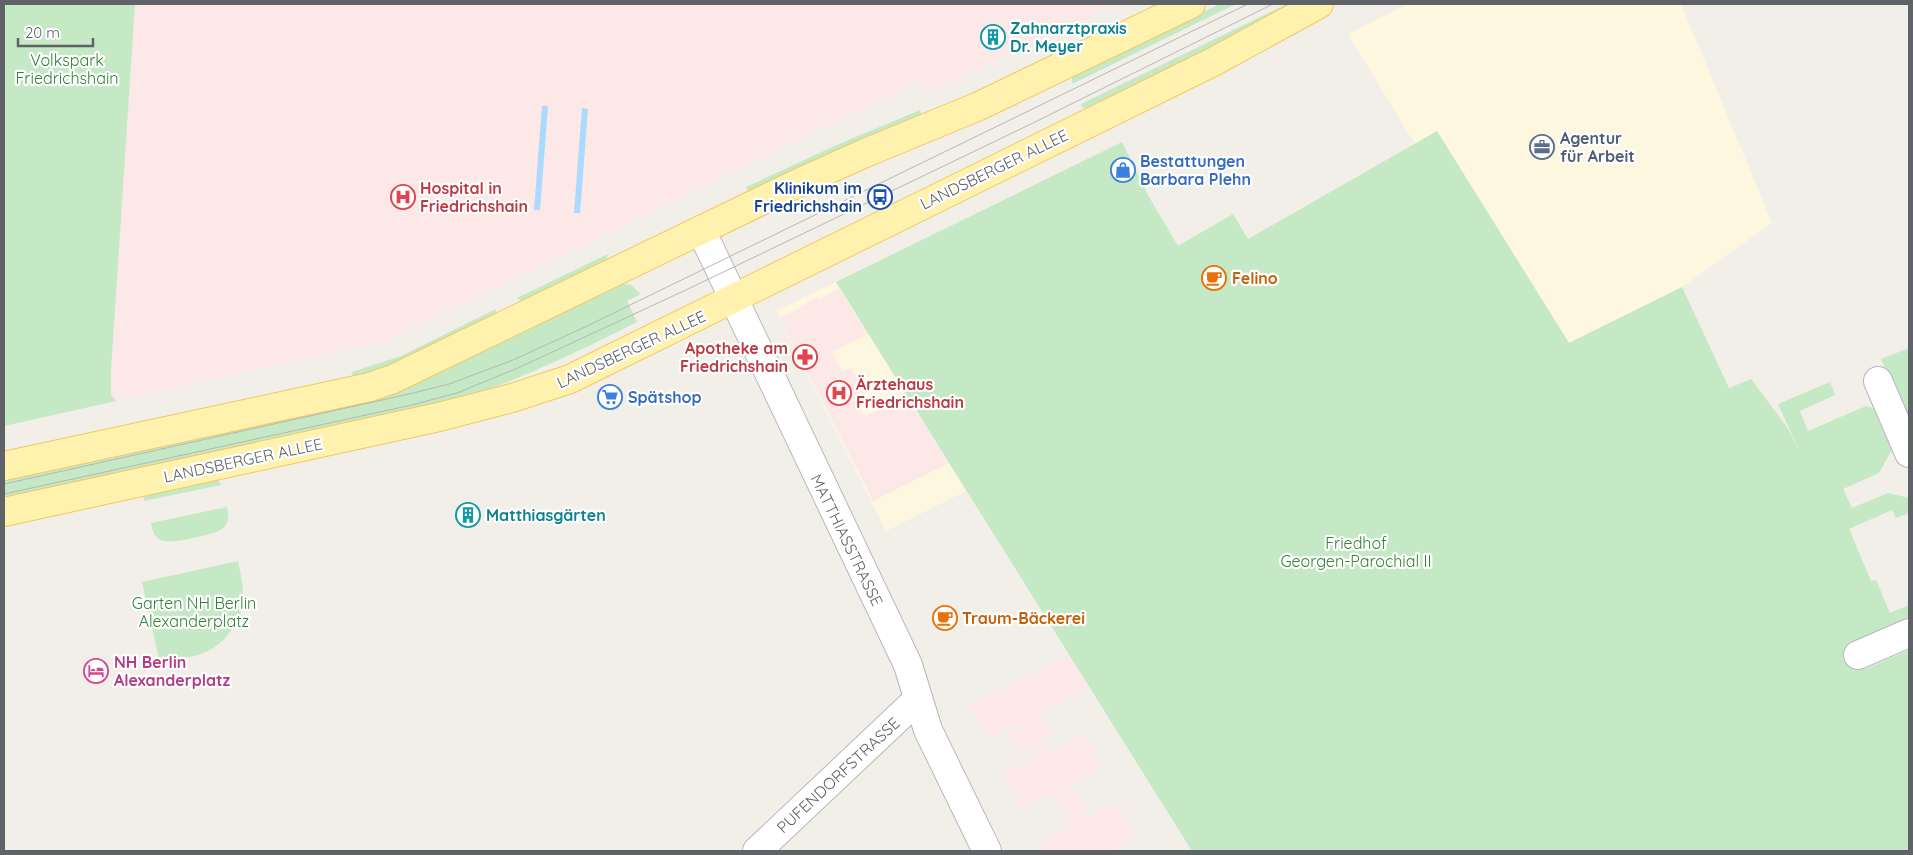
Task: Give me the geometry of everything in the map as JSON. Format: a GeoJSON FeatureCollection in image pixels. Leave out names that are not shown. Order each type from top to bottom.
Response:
{"type":"FeatureCollection","features":[{"type":"Feature","properties":{"kind":"main road"},"geometry":{"type":"LineString","coordinates":[[4,466],[393,380],[846,161],[979,106],[1191,4]]}},
{"type":"Feature","properties":{"kind":"main road","name":"LANDSBERGER ALLEE"},"geometry":{"type":"LineString","coordinates":[[4,512],[439,417],[512,398],[570,380],[861,234],[1215,61],[1319,4]]}},
{"type":"Feature","properties":{"kind":"street","name":"MATTHIASSTRASSE"},"geometry":{"type":"LineString","coordinates":[[701,230],[908,665],[928,730],[988,851]]}},
{"type":"Feature","properties":{"kind":"street"},"geometry":{"type":"LineString","coordinates":[[1878,381],[1909,453]]}},
{"type":"Feature","properties":{"kind":"street"},"geometry":{"type":"LineString","coordinates":[[1858,655],[1909,633]]}},
{"type":"Feature","properties":{"kind":"street","name":"PUFENDORFSTRASSE"},"geometry":{"type":"LineString","coordinates":[[757,851],[918,699]]}},
{"type":"Feature","properties":{"kind":"shaded area","name":"Hospital in Friedrichshain"},"geometry":{"type":"Polygon","coordinates":[[[135,4],[1116,4],[932,91],[925,89],[919,82],[388,341],[116,401],[111,394],[111,370],[135,4]]]}},
{"type":"Feature","properties":{"kind":"shaded area"},"geometry":{"type":"Polygon","coordinates":[[[1408,4],[1681,4],[1772,223],[1682,287],[1569,343],[1437,131],[1415,144],[1348,34],[1408,4]]]}},
{"type":"Feature","properties":{"kind":"shaded area","name":"Ärztehaus Friedrichshain"},"geometry":{"type":"Polygon","coordinates":[[[836,282],[966,491],[886,531],[776,311],[836,282]]]}},
{"type":"Feature","properties":{"kind":"shaded area","name":"Ärztehaus Friedrichshain"},"geometry":{"type":"Polygon","coordinates":[[[839,289],[868,334],[832,352],[842,372],[852,368],[863,391],[855,397],[864,417],[906,396],[949,463],[873,501],[780,318],[807,304],[806,302],[817,297],[818,299],[839,289]]]}},
{"type":"Feature","properties":{"kind":"shaded area"},"geometry":{"type":"Polygon","coordinates":[[[1069,655],[1089,688],[1041,714],[1052,733],[1045,739],[1049,751],[1085,734],[1102,769],[1068,786],[1074,792],[1080,805],[1085,803],[1088,811],[1083,813],[1084,819],[1118,803],[1136,838],[1109,851],[1041,851],[1037,843],[1070,826],[1054,793],[1021,809],[1003,773],[1037,757],[1032,747],[1020,754],[1008,735],[1022,726],[1020,723],[987,740],[970,704],[1069,655]]]}},
{"type":"Feature","properties":{"kind":"green space","name":"Volkspark Friedrichshain"},"geometry":{"type":"Polygon","coordinates":[[[4,4],[135,4],[111,370],[111,394],[116,401],[4,426],[4,4]]]}},
{"type":"Feature","properties":{"kind":"green space"},"geometry":{"type":"Polygon","coordinates":[[[1220,4],[1236,4],[1072,84],[1072,76],[1079,71],[1220,4]]]}},
{"type":"Feature","properties":{"kind":"green space"},"geometry":{"type":"Polygon","coordinates":[[[1287,4],[1291,5],[1268,19],[1089,109],[1082,107],[1081,104],[1287,4]]]}},
{"type":"Feature","properties":{"kind":"green space"},"geometry":{"type":"Polygon","coordinates":[[[920,110],[922,117],[749,193],[746,187],[839,144],[920,110]]]}},
{"type":"Feature","properties":{"kind":"green space","name":"Friedhof Georgen-Parochial II"},"geometry":{"type":"Polygon","coordinates":[[[1437,131],[1569,343],[1682,287],[1729,388],[1751,379],[1787,427],[1800,452],[1778,404],[1830,382],[1835,395],[1800,411],[1808,431],[1866,406],[1878,410],[1894,446],[1879,473],[1843,489],[1852,508],[1888,493],[1909,498],[1909,513],[1896,518],[1892,510],[1849,529],[1871,581],[1876,580],[1890,613],[1909,605],[1909,622],[1854,646],[1865,669],[1909,650],[1909,851],[1192,851],[836,282],[1122,142],[1149,197],[1178,246],[1233,214],[1248,239],[1437,131]]]}},
{"type":"Feature","properties":{"kind":"green space"},"geometry":{"type":"Polygon","coordinates":[[[608,254],[606,263],[525,303],[517,298],[608,254]]]}},
{"type":"Feature","properties":{"kind":"green space"},"geometry":{"type":"Polygon","coordinates":[[[619,283],[631,285],[641,294],[627,301],[637,322],[550,364],[497,386],[401,414],[4,500],[4,479],[383,394],[619,283]]]}},
{"type":"Feature","properties":{"kind":"green space"},"geometry":{"type":"Polygon","coordinates":[[[496,309],[495,317],[389,368],[353,379],[352,372],[401,356],[496,309]]]}},
{"type":"Feature","properties":{"kind":"green space"},"geometry":{"type":"Polygon","coordinates":[[[1909,348],[1909,424],[1881,359],[1909,348]]]}},
{"type":"Feature","properties":{"kind":"green space"},"geometry":{"type":"Polygon","coordinates":[[[217,477],[221,485],[144,501],[143,493],[217,477]]]}},
{"type":"Feature","properties":{"kind":"green space"},"geometry":{"type":"Polygon","coordinates":[[[227,507],[226,525],[217,532],[189,539],[166,541],[157,537],[152,528],[151,523],[227,507]]]}},
{"type":"Feature","properties":{"kind":"green space","name":"Garten NH Berlin Alexanderplatz"},"geometry":{"type":"Polygon","coordinates":[[[238,561],[243,589],[242,606],[238,618],[228,634],[212,649],[203,653],[182,658],[159,659],[142,582],[238,561]]]}},
{"type":"Feature","properties":{"kind":"water"},"geometry":{"type":"Polygon","coordinates":[[[542,106],[548,106],[540,210],[534,210],[542,106]]]}},
{"type":"Feature","properties":{"kind":"water"},"geometry":{"type":"Polygon","coordinates":[[[582,108],[588,109],[580,213],[574,213],[582,108]]]}},
{"type":"Feature","properties":{"kind":"tram line"},"geometry":{"type":"LineString","coordinates":[[4,484],[409,394],[449,384],[513,360],[585,327],[1248,4]]}},
{"type":"Feature","properties":{"kind":"tram line"},"geometry":{"type":"LineString","coordinates":[[4,494],[412,405],[457,393],[518,368],[688,289],[1031,124],[1273,4]]}},
{"type":"Feature","properties":{"kind":"place","name":"Zahnarztpraxis Dr. Meyer"},"geometry":{"type":"Point","coordinates":[993,37]}},
{"type":"Feature","properties":{"kind":"place","name":"Agentur für Arbeit"},"geometry":{"type":"Point","coordinates":[1542,147]}},
{"type":"Feature","properties":{"kind":"place","name":"Bestattungen Barbara Plehn"},"geometry":{"type":"Point","coordinates":[1123,170]}},
{"type":"Feature","properties":{"kind":"place","name":"Hospital in Friedrichshain"},"geometry":{"type":"Point","coordinates":[403,197]}},
{"type":"Feature","properties":{"kind":"place","name":"Klinikum im Friedrichshain"},"geometry":{"type":"Point","coordinates":[880,197]}},
{"type":"Feature","properties":{"kind":"place","name":"Felino"},"geometry":{"type":"Point","coordinates":[1214,278]}},
{"type":"Feature","properties":{"kind":"place","name":"Apotheke am Friedrichshain"},"geometry":{"type":"Point","coordinates":[805,357]}},
{"type":"Feature","properties":{"kind":"place","name":"Ärztehaus Friedrichshain"},"geometry":{"type":"Point","coordinates":[839,393]}},
{"type":"Feature","properties":{"kind":"place","name":"Spätshop"},"geometry":{"type":"Point","coordinates":[610,397]}},
{"type":"Feature","properties":{"kind":"place","name":"Matthiasgärten"},"geometry":{"type":"Point","coordinates":[468,515]}},
{"type":"Feature","properties":{"kind":"place","name":"Traum-Bäckerei"},"geometry":{"type":"Point","coordinates":[945,618]}},
{"type":"Feature","properties":{"kind":"place","name":"NH Berlin Alexanderplatz"},"geometry":{"type":"Point","coordinates":[96,671]}}]}
